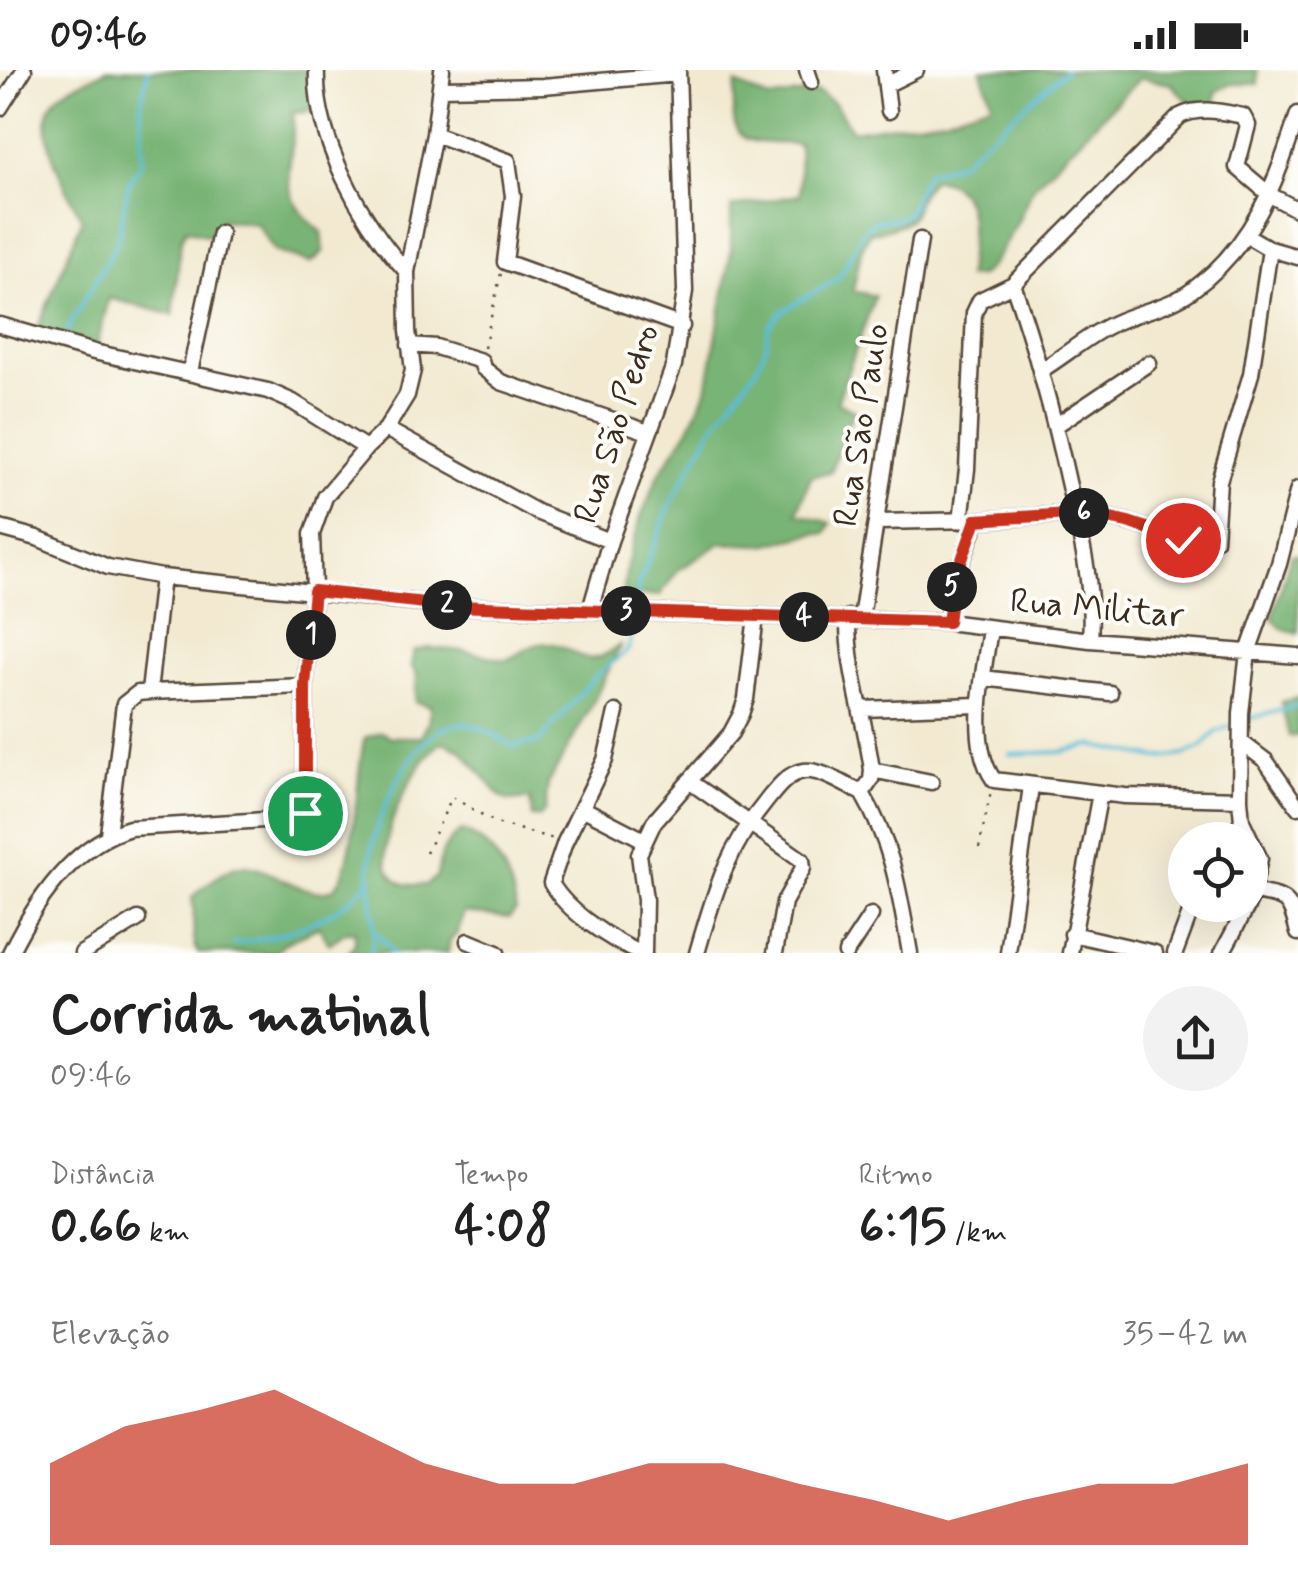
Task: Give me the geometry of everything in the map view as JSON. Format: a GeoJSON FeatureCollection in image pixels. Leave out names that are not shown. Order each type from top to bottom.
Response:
{"type":"FeatureCollection","features":[{"type":"Feature","properties":{"kind":"street"},"geometry":{"type":"LineString","coordinates":[[0,108],[24,70]]}},
{"type":"Feature","properties":{"kind":"street"},"geometry":{"type":"LineString","coordinates":[[316,70],[318,102],[351,190],[376,236],[407,272]]}},
{"type":"Feature","properties":{"kind":"street"},"geometry":{"type":"LineString","coordinates":[[10,953],[40,902],[63,873],[108,834],[130,828],[302,817],[307,801],[305,686],[314,591],[312,534],[325,498],[386,429],[407,395],[413,370],[407,272],[434,134],[442,70]]}},
{"type":"Feature","properties":{"kind":"street"},"geometry":{"type":"LineString","coordinates":[[888,111],[885,77],[916,70]]}},
{"type":"Feature","properties":{"kind":"street"},"geometry":{"type":"LineString","coordinates":[[441,88],[543,86],[678,72]]}},
{"type":"Feature","properties":{"kind":"street","name":"Rua São Pedro"},"geometry":{"type":"LineString","coordinates":[[590,610],[610,541],[674,366],[682,326],[685,291],[678,72]]}},
{"type":"Feature","properties":{"kind":"street"},"geometry":{"type":"LineString","coordinates":[[948,622],[969,520],[967,469],[974,314],[980,300],[1013,284],[1180,116],[1199,110],[1243,116],[1248,125],[1237,167],[1270,195],[1298,210]]}},
{"type":"Feature","properties":{"kind":"street"},"geometry":{"type":"LineString","coordinates":[[1040,371],[1116,322],[1189,293],[1246,235],[1270,195],[1298,114]]}},
{"type":"Feature","properties":{"kind":"street"},"geometry":{"type":"LineString","coordinates":[[434,134],[508,161],[512,196],[505,262],[682,326]]}},
{"type":"Feature","properties":{"kind":"street"},"geometry":{"type":"LineString","coordinates":[[190,372],[220,233]]}},
{"type":"Feature","properties":{"kind":"street"},"geometry":{"type":"LineString","coordinates":[[1246,235],[1298,257]]}},
{"type":"Feature","properties":{"kind":"street","name":"Rua São Paulo"},"geometry":{"type":"LineString","coordinates":[[872,770],[862,709],[851,674],[854,618],[878,522],[920,240]]}},
{"type":"Feature","properties":{"kind":"street"},"geometry":{"type":"LineString","coordinates":[[878,522],[1075,513],[1128,522],[1183,540],[1215,540],[1218,480],[1251,374],[1270,248]]}},
{"type":"Feature","properties":{"kind":"street"},"geometry":{"type":"LineString","coordinates":[[1013,284],[1056,426],[1075,513],[1093,603],[1090,640]]}},
{"type":"Feature","properties":{"kind":"street"},"geometry":{"type":"LineString","coordinates":[[0,325],[94,352],[268,390],[366,448]]}},
{"type":"Feature","properties":{"kind":"street"},"geometry":{"type":"LineString","coordinates":[[409,345],[436,347],[481,361],[483,368],[501,382],[648,432]]}},
{"type":"Feature","properties":{"kind":"street"},"geometry":{"type":"LineString","coordinates":[[1056,426],[1148,363]]}},
{"type":"Feature","properties":{"kind":"street"},"geometry":{"type":"LineString","coordinates":[[386,429],[538,512],[610,541]]}},
{"type":"Feature","properties":{"kind":"street"},"geometry":{"type":"LineString","coordinates":[[1242,821],[1241,736],[1248,652],[1279,564],[1298,489]]}},
{"type":"Feature","properties":{"kind":"street","name":"Rua Militar"},"geometry":{"type":"LineString","coordinates":[[0,528],[37,538],[108,567],[162,577],[453,606],[948,622],[1090,640],[1298,656]]}},
{"type":"Feature","properties":{"kind":"street"},"geometry":{"type":"LineString","coordinates":[[150,692],[162,577]]}},
{"type":"Feature","properties":{"kind":"street"},"geometry":{"type":"LineString","coordinates":[[616,712],[610,745],[551,874],[555,891],[615,942],[642,953],[645,900],[638,854],[654,822],[742,714],[756,616]]}},
{"type":"Feature","properties":{"kind":"street"},"geometry":{"type":"LineString","coordinates":[[990,629],[978,705],[990,774],[1031,786],[1160,799],[1195,796],[1240,800]]}},
{"type":"Feature","properties":{"kind":"street"},"geometry":{"type":"LineString","coordinates":[[983,678],[1110,693]]}},
{"type":"Feature","properties":{"kind":"street"},"geometry":{"type":"LineString","coordinates":[[108,834],[124,704],[138,693],[305,686]]}},
{"type":"Feature","properties":{"kind":"street"},"geometry":{"type":"LineString","coordinates":[[862,709],[978,705]]}},
{"type":"Feature","properties":{"kind":"street"},"geometry":{"type":"LineString","coordinates":[[1241,736],[1266,761],[1298,807]]}},
{"type":"Feature","properties":{"kind":"street"},"geometry":{"type":"LineString","coordinates":[[862,793],[871,780],[872,770],[931,782]]}},
{"type":"Feature","properties":{"kind":"street"},"geometry":{"type":"LineString","coordinates":[[697,953],[725,861],[747,824],[782,783],[804,771],[862,793],[878,820],[892,856],[910,953]]}},
{"type":"Feature","properties":{"kind":"street"},"geometry":{"type":"LineString","coordinates":[[689,780],[804,863],[784,902],[775,953]]}},
{"type":"Feature","properties":{"kind":"street"},"geometry":{"type":"LineString","coordinates":[[1008,953],[1031,786]]}},
{"type":"Feature","properties":{"kind":"street"},"geometry":{"type":"LineString","coordinates":[[1070,953],[1100,793]]}},
{"type":"Feature","properties":{"kind":"street"},"geometry":{"type":"LineString","coordinates":[[582,808],[644,840]]}},
{"type":"Feature","properties":{"kind":"street"},"geometry":{"type":"LineString","coordinates":[[1268,897],[1281,896],[1288,902],[1298,933]]}},
{"type":"Feature","properties":{"kind":"street"},"geometry":{"type":"LineString","coordinates":[[846,953],[871,915]]}},
{"type":"Feature","properties":{"kind":"street"},"geometry":{"type":"LineString","coordinates":[[82,953],[138,919]]}},
{"type":"Feature","properties":{"kind":"street"},"geometry":{"type":"LineString","coordinates":[[1175,953],[1187,922]]}},
{"type":"Feature","properties":{"kind":"street"},"geometry":{"type":"LineString","coordinates":[[1222,953],[1239,922]]}},
{"type":"Feature","properties":{"kind":"street"},"geometry":{"type":"LineString","coordinates":[[1072,934],[1155,953]]}},
{"type":"Feature","properties":{"kind":"street"},"geometry":{"type":"LineString","coordinates":[[468,941],[497,953]]}},
{"type":"Feature","properties":{"kind":"path"},"geometry":{"type":"LineString","coordinates":[[481,361],[496,284],[505,262]]}},
{"type":"Feature","properties":{"kind":"path"},"geometry":{"type":"LineString","coordinates":[[979,848],[990,774]]}},
{"type":"Feature","properties":{"kind":"path"},"geometry":{"type":"LineString","coordinates":[[426,854],[452,796],[496,823],[565,842]]}},
{"type":"Feature","properties":{"kind":"green space"},"geometry":{"type":"Polygon","coordinates":[[[105,70],[309,70],[315,111],[293,113],[289,178],[296,203],[322,232],[324,251],[311,263],[274,251],[257,224],[222,220],[209,236],[186,229],[181,240],[173,315],[109,298],[97,345],[37,330],[82,220],[53,158],[48,141],[49,109],[62,93],[105,70]]]}},
{"type":"Feature","properties":{"kind":"green space"},"geometry":{"type":"Polygon","coordinates":[[[981,70],[1257,70],[1258,84],[1232,84],[1216,92],[1215,105],[1191,104],[1171,84],[1140,78],[1033,187],[1016,225],[993,263],[980,276],[967,277],[970,232],[966,203],[960,191],[949,183],[933,179],[923,190],[910,218],[870,233],[861,251],[853,291],[875,296],[837,402],[856,411],[845,428],[831,472],[811,476],[797,513],[831,523],[826,534],[763,545],[721,543],[677,571],[660,595],[623,595],[641,517],[659,474],[688,430],[707,390],[731,251],[731,207],[800,195],[799,144],[743,137],[734,120],[736,84],[769,99],[820,93],[836,105],[852,131],[944,118],[992,103],[981,70]]]}},
{"type":"Feature","properties":{"kind":"green space"},"geometry":{"type":"Polygon","coordinates":[[[1291,555],[1298,555],[1298,633],[1281,628],[1272,618],[1291,555]]]}},
{"type":"Feature","properties":{"kind":"green space"},"geometry":{"type":"Polygon","coordinates":[[[548,643],[584,658],[594,658],[621,644],[548,784],[545,810],[539,817],[532,817],[530,799],[509,801],[501,797],[461,750],[443,742],[419,768],[396,811],[386,855],[390,872],[402,883],[426,885],[437,876],[450,840],[461,831],[483,843],[500,863],[516,910],[509,918],[464,912],[448,953],[348,953],[355,944],[355,932],[346,932],[329,944],[319,927],[283,944],[276,953],[198,953],[192,897],[230,869],[258,869],[320,892],[330,890],[339,881],[351,844],[365,738],[381,732],[391,737],[421,737],[428,723],[431,706],[415,702],[417,675],[411,665],[414,651],[466,651],[506,660],[532,646],[548,643]]]}},
{"type":"Feature","properties":{"kind":"green space"},"geometry":{"type":"Polygon","coordinates":[[[1298,698],[1298,736],[1289,736],[1281,702],[1298,698]]]}},
{"type":"Feature","properties":{"kind":"waterway"},"geometry":{"type":"LineString","coordinates":[[67,330],[117,243],[129,183],[142,162],[141,104],[148,70]]}},
{"type":"Feature","properties":{"kind":"waterway"},"geometry":{"type":"LineString","coordinates":[[637,602],[638,587],[670,505],[713,427],[756,369],[769,327],[781,312],[839,278],[864,230],[876,221],[908,214],[926,173],[960,162],[1066,70]]}},
{"type":"Feature","properties":{"kind":"waterway"},"geometry":{"type":"LineString","coordinates":[[371,953],[371,854],[390,795],[415,754],[446,727],[463,724],[482,729],[512,746],[539,742],[594,678],[628,650],[636,621]]}},
{"type":"Feature","properties":{"kind":"waterway"},"geometry":{"type":"LineString","coordinates":[[1247,719],[1298,706]]}},
{"type":"Feature","properties":{"kind":"waterway"},"geometry":{"type":"LineString","coordinates":[[1010,754],[1060,752],[1090,745],[1158,758],[1185,755],[1201,747],[1216,732],[1238,723]]}},
{"type":"Feature","properties":{"kind":"waterway"},"geometry":{"type":"LineString","coordinates":[[234,944],[309,924],[343,905],[370,879]]}},
{"type":"Feature","properties":{"kind":"waterway"},"geometry":{"type":"LineString","coordinates":[[377,933],[393,953]]}},
{"type":"Feature","properties":{"kind":"route"},"geometry":{"type":"LineString","coordinates":[[305,813],[305,686],[314,591],[453,606],[948,622],[953,585],[976,520],[1084,513],[1183,540]]}}]}
